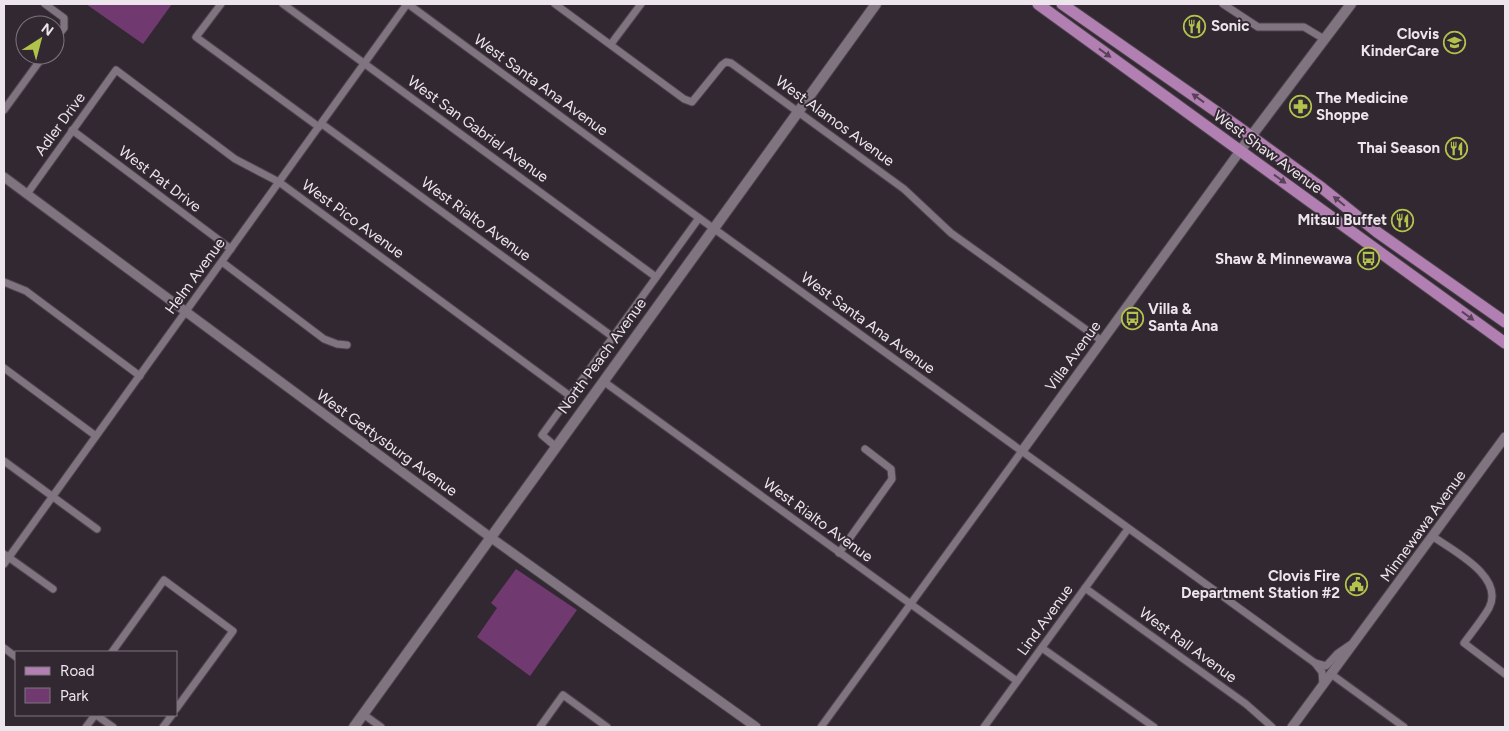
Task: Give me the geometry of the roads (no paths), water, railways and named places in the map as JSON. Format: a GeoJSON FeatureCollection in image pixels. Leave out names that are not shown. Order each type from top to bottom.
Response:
{"type":"FeatureCollection","features":[{"type":"Feature","properties":{"kind":"main road","name":"North Peach Avenue"},"geometry":{"type":"LineString","coordinates":[[354,727],[712,228],[876,4]]}},
{"type":"Feature","properties":{"kind":"main road","name":"West Shaw Avenue"},"geometry":{"type":"LineString","coordinates":[[1038,4],[1396,262],[1505,343]]}},
{"type":"Feature","properties":{"kind":"main road"},"geometry":{"type":"LineString","coordinates":[[1049,4],[1082,28],[1090,30],[1095,28]]}},
{"type":"Feature","properties":{"kind":"main road","name":"West Shaw Avenue"},"geometry":{"type":"LineString","coordinates":[[1062,4],[1251,137],[1505,322]]}},
{"type":"Feature","properties":{"kind":"main road","name":"Villa Avenue"},"geometry":{"type":"LineString","coordinates":[[1240,151],[1351,4]]}},
{"type":"Feature","properties":{"kind":"main road"},"geometry":{"type":"LineString","coordinates":[[1337,220],[1348,219],[1392,251],[1398,252],[1401,248]]}},
{"type":"Feature","properties":{"kind":"main road"},"geometry":{"type":"LineString","coordinates":[[1396,262],[1406,261],[1459,298],[1471,298]]}},
{"type":"Feature","properties":{"kind":"street"},"geometry":{"type":"LineString","coordinates":[[45,4],[60,15]]}},
{"type":"Feature","properties":{"kind":"street","name":"West Rialto Avenue"},"geometry":{"type":"LineString","coordinates":[[220,4],[196,38],[614,337]]}},
{"type":"Feature","properties":{"kind":"street","name":"West San Gabriel Avenue"},"geometry":{"type":"LineString","coordinates":[[283,4],[656,277]]}},
{"type":"Feature","properties":{"kind":"street","name":"Helm Avenue"},"geometry":{"type":"LineString","coordinates":[[5,558],[140,376],[408,4]]}},
{"type":"Feature","properties":{"kind":"street","name":"West Santa Ana Avenue"},"geometry":{"type":"LineString","coordinates":[[408,4],[712,228],[1314,663]]}},
{"type":"Feature","properties":{"kind":"street","name":"West Alamos Avenue"},"geometry":{"type":"LineString","coordinates":[[555,4],[684,100],[692,102],[726,62],[732,63],[904,189],[951,233],[1102,341]]}},
{"type":"Feature","properties":{"kind":"street"},"geometry":{"type":"LineString","coordinates":[[611,44],[641,4]]}},
{"type":"Feature","properties":{"kind":"street"},"geometry":{"type":"LineString","coordinates":[[1223,4],[1255,26],[1304,27],[1324,39]]}},
{"type":"Feature","properties":{"kind":"street"},"geometry":{"type":"LineString","coordinates":[[4,110],[37,65]]}},
{"type":"Feature","properties":{"kind":"street","name":"Adler Drive"},"geometry":{"type":"LineString","coordinates":[[27,194],[116,70]]}},
{"type":"Feature","properties":{"kind":"street","name":"West Pico Avenue"},"geometry":{"type":"LineString","coordinates":[[116,70],[235,158],[279,182],[570,396]]}},
{"type":"Feature","properties":{"kind":"street","name":"West Pat Drive"},"geometry":{"type":"LineString","coordinates":[[72,130],[231,249]]}},
{"type":"Feature","properties":{"kind":"street","name":"Villa Avenue"},"geometry":{"type":"LineString","coordinates":[[821,727],[1240,151]]}},
{"type":"Feature","properties":{"kind":"street","name":"West Gettysburg Avenue"},"geometry":{"type":"LineString","coordinates":[[4,177],[490,537],[756,727]]}},
{"type":"Feature","properties":{"kind":"street"},"geometry":{"type":"LineString","coordinates":[[555,446],[542,435],[699,218]]}},
{"type":"Feature","properties":{"kind":"street"},"geometry":{"type":"LineString","coordinates":[[222,262],[324,339],[337,344],[347,345]]}},
{"type":"Feature","properties":{"kind":"street"},"geometry":{"type":"LineString","coordinates":[[4,282],[26,292],[140,376]]}},
{"type":"Feature","properties":{"kind":"street"},"geometry":{"type":"LineString","coordinates":[[4,368],[96,436]]}},
{"type":"Feature","properties":{"kind":"street","name":"West Rialto Avenue"},"geometry":{"type":"LineString","coordinates":[[603,381],[1017,681]]}},
{"type":"Feature","properties":{"kind":"street","name":"Minnewawa Avenue"},"geometry":{"type":"LineString","coordinates":[[1292,727],[1505,437]]}},
{"type":"Feature","properties":{"kind":"street"},"geometry":{"type":"LineString","coordinates":[[839,553],[892,479],[891,469],[865,449]]}},
{"type":"Feature","properties":{"kind":"street"},"geometry":{"type":"LineString","coordinates":[[4,461],[97,528]]}},
{"type":"Feature","properties":{"kind":"street","name":"Lind Avenue"},"geometry":{"type":"LineString","coordinates":[[984,727],[1128,528]]}},
{"type":"Feature","properties":{"kind":"street"},"geometry":{"type":"LineString","coordinates":[[1432,536],[1489,580],[1493,593],[1489,608],[1464,643],[1505,674]]}},
{"type":"Feature","properties":{"kind":"street"},"geometry":{"type":"LineString","coordinates":[[5,558],[53,590]]}},
{"type":"Feature","properties":{"kind":"street"},"geometry":{"type":"LineString","coordinates":[[113,651],[164,580],[233,630],[178,706]]}},
{"type":"Feature","properties":{"kind":"street","name":"West Rall Avenue"},"geometry":{"type":"LineString","coordinates":[[1085,588],[1246,704],[1272,727]]}},
{"type":"Feature","properties":{"kind":"street"},"geometry":{"type":"LineString","coordinates":[[1314,663],[1326,666],[1336,654],[1354,642]]}},
{"type":"Feature","properties":{"kind":"street"},"geometry":{"type":"LineString","coordinates":[[4,648],[15,656]]}},
{"type":"Feature","properties":{"kind":"street"},"geometry":{"type":"LineString","coordinates":[[1042,648],[1154,727]]}},
{"type":"Feature","properties":{"kind":"street"},"geometry":{"type":"LineString","coordinates":[[1314,663],[1322,672],[1323,685]]}},
{"type":"Feature","properties":{"kind":"street"},"geometry":{"type":"LineString","coordinates":[[1331,674],[1404,727]]}},
{"type":"Feature","properties":{"kind":"street"},"geometry":{"type":"LineString","coordinates":[[540,727],[563,695],[607,727]]}},
{"type":"Feature","properties":{"kind":"street"},"geometry":{"type":"LineString","coordinates":[[363,714],[381,727]]}},
{"type":"Feature","properties":{"kind":"street"},"geometry":{"type":"LineString","coordinates":[[86,727],[94,716]]}},
{"type":"Feature","properties":{"kind":"street"},"geometry":{"type":"LineString","coordinates":[[96,716],[112,727]]}},
{"type":"Feature","properties":{"kind":"street"},"geometry":{"type":"LineString","coordinates":[[163,727],[171,716]]}},
{"type":"Feature","properties":{"kind":"place","name":"Sonic"},"geometry":{"type":"Point","coordinates":[1195,26]}},
{"type":"Feature","properties":{"kind":"place","name":"Clovis KinderCare"},"geometry":{"type":"Point","coordinates":[1455,43]}},
{"type":"Feature","properties":{"kind":"place","name":"The Medicine Shoppe"},"geometry":{"type":"Point","coordinates":[1300,107]}},
{"type":"Feature","properties":{"kind":"place","name":"Thai Season"},"geometry":{"type":"Point","coordinates":[1456,148]}},
{"type":"Feature","properties":{"kind":"place","name":"Mitsui Buffet"},"geometry":{"type":"Point","coordinates":[1403,220]}},
{"type":"Feature","properties":{"kind":"place","name":"Shaw & Minnewawa"},"geometry":{"type":"Point","coordinates":[1368,259]}},
{"type":"Feature","properties":{"kind":"place","name":"Villa & Santa Ana"},"geometry":{"type":"Point","coordinates":[1132,318]}},
{"type":"Feature","properties":{"kind":"place","name":"Clovis Fire Department Station #2"},"geometry":{"type":"Point","coordinates":[1356,585]}}]}
